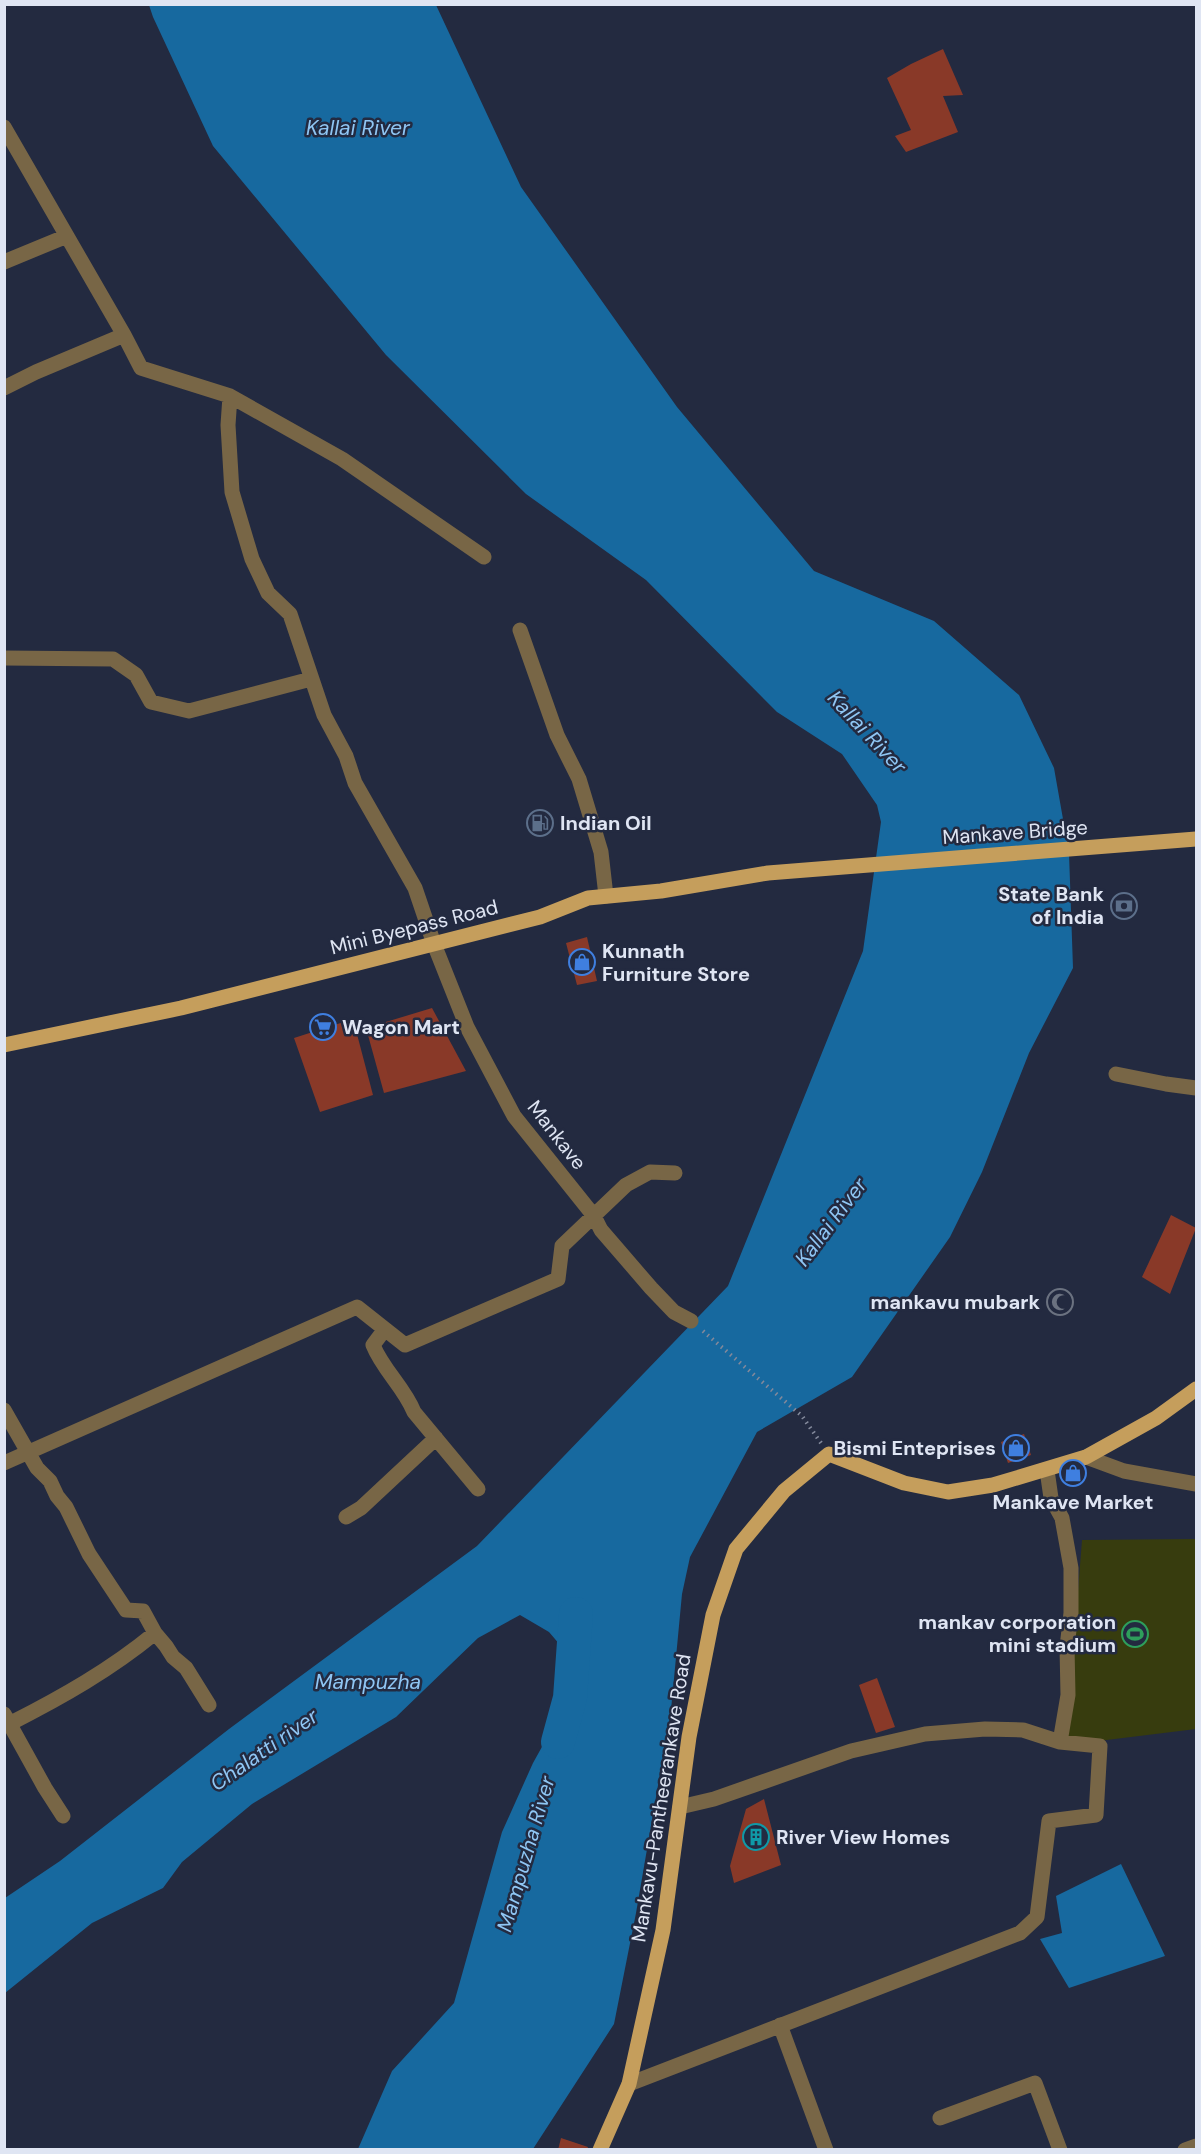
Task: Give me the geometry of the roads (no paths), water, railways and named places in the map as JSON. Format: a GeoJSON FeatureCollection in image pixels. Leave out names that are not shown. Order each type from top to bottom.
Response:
{"type":"FeatureCollection","features":[{"type":"Feature","properties":{"kind":"main road","name":"Mankave Bridge"},"geometry":{"type":"LineString","coordinates":[[836,867],[1197,839]]}},
{"type":"Feature","properties":{"kind":"main road","name":"Mini Byepass Road"},"geometry":{"type":"LineString","coordinates":[[4,1045],[181,1008],[540,917],[588,898],[661,891],[768,873],[836,867]]}},
{"type":"Feature","properties":{"kind":"main road"},"geometry":{"type":"LineString","coordinates":[[1047,1470],[1086,1457],[1156,1418],[1197,1389]]}},
{"type":"Feature","properties":{"kind":"main road","name":"Mankavu-Pantheerankave Road"},"geometry":{"type":"LineString","coordinates":[[600,2150],[629,2084],[663,1930],[689,1737],[713,1615],[736,1549],[784,1491],[829,1454],[904,1483],[948,1492],[993,1485],[1047,1470]]}},
{"type":"Feature","properties":{"kind":"street"},"geometry":{"type":"LineString","coordinates":[[4,127],[141,368],[230,396],[342,459],[484,557]]}},
{"type":"Feature","properties":{"kind":"street"},"geometry":{"type":"LineString","coordinates":[[4,262],[67,236]]}},
{"type":"Feature","properties":{"kind":"street"},"geometry":{"type":"LineString","coordinates":[[4,388],[124,335]]}},
{"type":"Feature","properties":{"kind":"street","name":"Mankave"},"geometry":{"type":"LineString","coordinates":[[230,396],[228,424],[232,492],[252,559],[268,593],[290,615],[324,715],[346,756],[355,783],[415,888],[434,944],[467,1027],[514,1116],[594,1216],[601,1230],[645,1281],[674,1312],[691,1321]]}},
{"type":"Feature","properties":{"kind":"street"},"geometry":{"type":"LineString","coordinates":[[520,630],[557,735],[579,779],[602,852],[606,896]]}},
{"type":"Feature","properties":{"kind":"street"},"geometry":{"type":"LineString","coordinates":[[4,658],[113,660],[136,675],[151,702],[189,711],[311,679]]}},
{"type":"Feature","properties":{"kind":"street"},"geometry":{"type":"LineString","coordinates":[[1116,1074],[1197,1088]]}},
{"type":"Feature","properties":{"kind":"street"},"geometry":{"type":"LineString","coordinates":[[4,1463],[357,1307],[405,1345],[558,1279],[562,1246],[626,1185],[650,1172],[675,1173]]}},
{"type":"Feature","properties":{"kind":"street"},"geometry":{"type":"LineString","coordinates":[[385,1329],[373,1345],[377,1355],[410,1400],[414,1412],[478,1489]]}},
{"type":"Feature","properties":{"kind":"street"},"geometry":{"type":"LineString","coordinates":[[4,1410],[37,1468],[50,1481],[57,1496],[66,1507],[89,1554],[126,1610],[143,1611],[154,1633],[173,1658],[186,1668],[209,1705]]}},
{"type":"Feature","properties":{"kind":"street"},"geometry":{"type":"LineString","coordinates":[[346,1517],[361,1508],[436,1438]]}},
{"type":"Feature","properties":{"kind":"street"},"geometry":{"type":"LineString","coordinates":[[1086,1457],[1124,1471],[1197,1484]]}},
{"type":"Feature","properties":{"kind":"street"},"geometry":{"type":"LineString","coordinates":[[1047,1470],[1051,1498],[1062,1518],[1071,1569],[1071,1613],[1067,1647],[1068,1695],[1060,1742]]}},
{"type":"Feature","properties":{"kind":"street"},"geometry":{"type":"LineString","coordinates":[[63,1816],[45,1788],[8,1719],[72,1691],[119,1662],[154,1633]]}},
{"type":"Feature","properties":{"kind":"street"},"geometry":{"type":"LineString","coordinates":[[629,2084],[1020,1933],[1037,1917],[1049,1821],[1096,1815],[1100,1746],[1060,1742],[1023,1730],[985,1729],[925,1734],[851,1751],[714,1799],[680,1807]]}},
{"type":"Feature","properties":{"kind":"street"},"geometry":{"type":"LineString","coordinates":[[780,2025],[826,2150]]}},
{"type":"Feature","properties":{"kind":"street"},"geometry":{"type":"LineString","coordinates":[[940,2118],[1035,2083],[1060,2150]]}},
{"type":"Feature","properties":{"kind":"street"},"geometry":{"type":"LineString","coordinates":[[1185,2150],[1197,2146]]}},
{"type":"Feature","properties":{"kind":"water","name":"Kallai River"},"geometry":{"type":"Polygon","coordinates":[[[149,5],[436,5],[521,187],[677,407],[814,571],[934,621],[1019,695],[1054,768],[1069,853],[1073,968],[1029,1053],[982,1172],[950,1237],[852,1377],[757,1432],[690,1557],[682,1594],[671,1710],[636,1913],[614,2024],[533,2149],[358,2149],[392,2071],[454,2003],[502,1832],[533,1763],[573,1691],[578,1666],[549,1632],[520,1615],[478,1638],[396,1717],[252,1804],[182,1862],[163,1888],[92,1923],[5,1993],[5,1898],[60,1861],[229,1729],[477,1546],[728,1286],[863,951],[881,822],[877,805],[842,754],[777,712],[646,580],[526,494],[386,355],[213,146],[149,5]]]}},
{"type":"Feature","properties":{"kind":"water"},"geometry":{"type":"Polygon","coordinates":[[[1121,1864],[1165,1956],[1069,1988],[1040,1939],[1062,1933],[1056,1896],[1121,1864]]]}},
{"type":"Feature","properties":{"kind":"waterway","name":"Mampuzha River"},"geometry":{"type":"LineString","coordinates":[[558,1742],[570,1698],[576,1614]]}},
{"type":"Feature","properties":{"kind":"place","name":"Indian Oil"},"geometry":{"type":"Point","coordinates":[540,823]}},
{"type":"Feature","properties":{"kind":"place","name":"State Bank of India"},"geometry":{"type":"Point","coordinates":[1124,906]}},
{"type":"Feature","properties":{"kind":"place","name":"Kunnath Furniture Store"},"geometry":{"type":"Point","coordinates":[582,962]}},
{"type":"Feature","properties":{"kind":"place","name":"Wagon Mart"},"geometry":{"type":"Point","coordinates":[323,1027]}},
{"type":"Feature","properties":{"kind":"place","name":"mankavu mubark"},"geometry":{"type":"Point","coordinates":[1060,1302]}},
{"type":"Feature","properties":{"kind":"place","name":"Bismi Enteprises"},"geometry":{"type":"Point","coordinates":[1016,1448]}},
{"type":"Feature","properties":{"kind":"place","name":"Mankave Market"},"geometry":{"type":"Point","coordinates":[1073,1473]}},
{"type":"Feature","properties":{"kind":"place","name":"mankav corporation mini stadium"},"geometry":{"type":"Point","coordinates":[1135,1634]}},
{"type":"Feature","properties":{"kind":"place","name":"River View Homes"},"geometry":{"type":"Point","coordinates":[756,1837]}},
{"type":"Feature","properties":{"kind":"water label","name":"Mampuzha"},"geometry":{"type":"Point","coordinates":[368,1682]}},
{"type":"Feature","properties":{"kind":"water label","name":"Chalatti river"},"geometry":{"type":"Point","coordinates":[264,1750]}}]}
